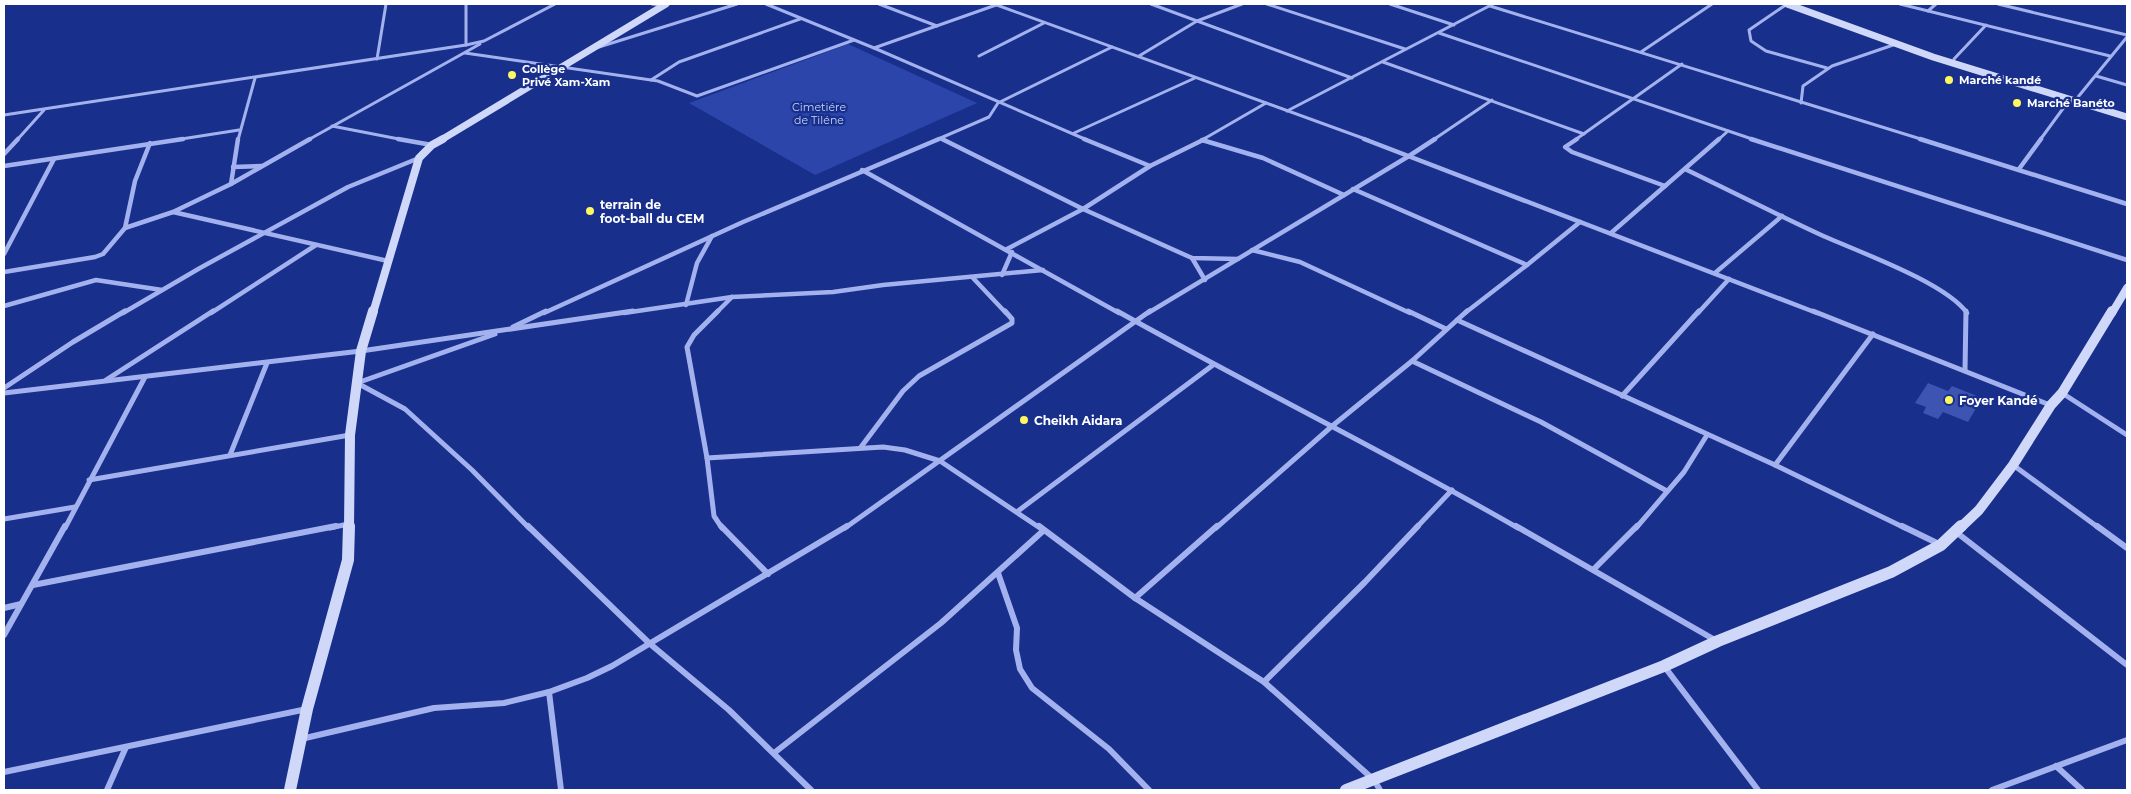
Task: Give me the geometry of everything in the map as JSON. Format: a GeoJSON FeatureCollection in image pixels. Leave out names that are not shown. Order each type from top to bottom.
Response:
{"type":"FeatureCollection","features":[{"type":"Feature","properties":{"kind":"street"},"geometry":{"type":"LineString","coordinates":[[378,59],[386,4]]}},
{"type":"Feature","properties":{"kind":"street"},"geometry":{"type":"LineString","coordinates":[[466,4],[466,46]]}},
{"type":"Feature","properties":{"kind":"street"},"geometry":{"type":"LineString","coordinates":[[124,228],[173,212],[231,184],[332,126],[555,4]]}},
{"type":"Feature","properties":{"kind":"street"},"geometry":{"type":"LineString","coordinates":[[652,4],[664,5]]}},
{"type":"Feature","properties":{"kind":"street"},"geometry":{"type":"LineString","coordinates":[[589,50],[736,4]]}},
{"type":"Feature","properties":{"kind":"street"},"geometry":{"type":"LineString","coordinates":[[766,4],[1150,166]]}},
{"type":"Feature","properties":{"kind":"street"},"geometry":{"type":"LineString","coordinates":[[880,4],[938,26]]}},
{"type":"Feature","properties":{"kind":"street"},"geometry":{"type":"LineString","coordinates":[[874,48],[995,4],[1409,156],[1966,370],[2051,405]]}},
{"type":"Feature","properties":{"kind":"street"},"geometry":{"type":"LineString","coordinates":[[1151,4],[1352,78]]}},
{"type":"Feature","properties":{"kind":"street"},"geometry":{"type":"LineString","coordinates":[[1139,56],[1197,21],[1242,4]]}},
{"type":"Feature","properties":{"kind":"street"},"geometry":{"type":"LineString","coordinates":[[1267,4],[1405,49]]}},
{"type":"Feature","properties":{"kind":"street"},"geometry":{"type":"LineString","coordinates":[[1390,4],[1454,25]]}},
{"type":"Feature","properties":{"kind":"street"},"geometry":{"type":"LineString","coordinates":[[1641,52],[1712,4]]}},
{"type":"Feature","properties":{"kind":"street"},"geometry":{"type":"LineString","coordinates":[[1827,68],[1766,51],[1751,41],[1749,30],[1787,4],[1896,44],[2127,117]]}},
{"type":"Feature","properties":{"kind":"street"},"geometry":{"type":"LineString","coordinates":[[1801,4],[1954,59],[2127,112]]}},
{"type":"Feature","properties":{"kind":"street"},"geometry":{"type":"LineString","coordinates":[[1900,4],[2110,56]]}},
{"type":"Feature","properties":{"kind":"street"},"geometry":{"type":"LineString","coordinates":[[1928,11],[1936,4]]}},
{"type":"Feature","properties":{"kind":"street"},"geometry":{"type":"LineString","coordinates":[[1998,4],[2127,36],[2078,97]]}},
{"type":"Feature","properties":{"kind":"street"},"geometry":{"type":"LineString","coordinates":[[4,388],[73,342],[264,233],[348,187],[419,158],[432,145],[664,5]]}},
{"type":"Feature","properties":{"kind":"street"},"geometry":{"type":"LineString","coordinates":[[1287,111],[1492,5],[2127,204]]}},
{"type":"Feature","properties":{"kind":"street"},"geometry":{"type":"LineString","coordinates":[[651,80],[679,62],[800,19]]}},
{"type":"Feature","properties":{"kind":"street"},"geometry":{"type":"LineString","coordinates":[[979,56],[1044,23]]}},
{"type":"Feature","properties":{"kind":"street"},"geometry":{"type":"LineString","coordinates":[[1954,59],[1986,25]]}},
{"type":"Feature","properties":{"kind":"street"},"geometry":{"type":"LineString","coordinates":[[1439,33],[1636,98],[1728,131],[2127,260]]}},
{"type":"Feature","properties":{"kind":"street"},"geometry":{"type":"LineString","coordinates":[[464,53],[651,80],[694,96],[703,95],[854,40]]}},
{"type":"Feature","properties":{"kind":"street"},"geometry":{"type":"LineString","coordinates":[[4,115],[484,42]]}},
{"type":"Feature","properties":{"kind":"street"},"geometry":{"type":"LineString","coordinates":[[1801,103],[1803,86],[1827,68],[1896,44]]}},
{"type":"Feature","properties":{"kind":"street"},"geometry":{"type":"LineString","coordinates":[[357,383],[507,330],[712,235],[989,117],[998,103],[1112,47]]}},
{"type":"Feature","properties":{"kind":"street"},"geometry":{"type":"LineString","coordinates":[[1383,62],[1584,134]]}},
{"type":"Feature","properties":{"kind":"street"},"geometry":{"type":"LineString","coordinates":[[1666,186],[1566,149],[1565,147],[1682,64]]}},
{"type":"Feature","properties":{"kind":"street"},"geometry":{"type":"LineString","coordinates":[[2096,76],[2127,84]]}},
{"type":"Feature","properties":{"kind":"street"},"geometry":{"type":"LineString","coordinates":[[231,184],[239,130],[256,78]]}},
{"type":"Feature","properties":{"kind":"street"},"geometry":{"type":"LineString","coordinates":[[1074,133],[1195,78]]}},
{"type":"Feature","properties":{"kind":"street"},"geometry":{"type":"LineString","coordinates":[[2018,169],[2070,99]]}},
{"type":"Feature","properties":{"kind":"street"},"geometry":{"type":"LineString","coordinates":[[301,739],[434,708],[504,703],[549,692],[587,678],[825,541],[881,504],[1134,321],[1354,190],[1409,156],[1492,100]]}},
{"type":"Feature","properties":{"kind":"street"},"geometry":{"type":"LineString","coordinates":[[1002,275],[1009,251],[1083,209],[1150,166],[1202,140],[1266,103]]}},
{"type":"Feature","properties":{"kind":"street"},"geometry":{"type":"LineString","coordinates":[[4,154],[44,109]]}},
{"type":"Feature","properties":{"kind":"street"},"geometry":{"type":"LineString","coordinates":[[332,126],[432,145]]}},
{"type":"Feature","properties":{"kind":"street"},"geometry":{"type":"LineString","coordinates":[[4,166],[239,130]]}},
{"type":"Feature","properties":{"kind":"street"},"geometry":{"type":"LineString","coordinates":[[1611,233],[1728,131]]}},
{"type":"Feature","properties":{"kind":"street"},"geometry":{"type":"LineString","coordinates":[[941,138],[1083,209],[1192,258],[1238,258]]}},
{"type":"Feature","properties":{"kind":"street"},"geometry":{"type":"LineString","coordinates":[[1202,140],[1263,158],[1344,195]]}},
{"type":"Feature","properties":{"kind":"street"},"geometry":{"type":"LineString","coordinates":[[4,272],[95,257],[103,254],[124,228],[135,181],[150,143]]}},
{"type":"Feature","properties":{"kind":"street"},"geometry":{"type":"LineString","coordinates":[[290,790],[307,709],[348,560],[350,435],[361,351],[419,158]]}},
{"type":"Feature","properties":{"kind":"street"},"geometry":{"type":"LineString","coordinates":[[4,254],[54,159]]}},
{"type":"Feature","properties":{"kind":"street"},"geometry":{"type":"LineString","coordinates":[[233,167],[265,166]]}},
{"type":"Feature","properties":{"kind":"street"},"geometry":{"type":"LineString","coordinates":[[1685,168],[1931,286],[1956,300],[1967,312],[1966,370]]}},
{"type":"Feature","properties":{"kind":"street"},"geometry":{"type":"LineString","coordinates":[[862,170],[1213,365],[1452,490],[1718,641]]}},
{"type":"Feature","properties":{"kind":"street"},"geometry":{"type":"LineString","coordinates":[[1354,190],[1527,265]]}},
{"type":"Feature","properties":{"kind":"street"},"geometry":{"type":"LineString","coordinates":[[173,212],[388,261]]}},
{"type":"Feature","properties":{"kind":"street"},"geometry":{"type":"LineString","coordinates":[[1715,274],[1782,216]]}},
{"type":"Feature","properties":{"kind":"street"},"geometry":{"type":"LineString","coordinates":[[1135,598],[1331,427],[1412,361],[1478,300],[1527,265],[1580,222]]}},
{"type":"Feature","properties":{"kind":"street"},"geometry":{"type":"LineString","coordinates":[[686,305],[697,263],[712,235]]}},
{"type":"Feature","properties":{"kind":"street"},"geometry":{"type":"LineString","coordinates":[[104,381],[316,245]]}},
{"type":"Feature","properties":{"kind":"street"},"geometry":{"type":"LineString","coordinates":[[1252,250],[1300,262],[1446,329]]}},
{"type":"Feature","properties":{"kind":"street"},"geometry":{"type":"LineString","coordinates":[[1192,258],[1205,280]]}},
{"type":"Feature","properties":{"kind":"street"},"geometry":{"type":"LineString","coordinates":[[4,393],[361,351],[732,297],[816,293],[1043,270]]}},
{"type":"Feature","properties":{"kind":"street"},"geometry":{"type":"LineString","coordinates":[[861,447],[903,391],[919,376],[1012,323],[1012,319],[974,278]]}},
{"type":"Feature","properties":{"kind":"street"},"geometry":{"type":"LineString","coordinates":[[1622,396],[1729,279]]}},
{"type":"Feature","properties":{"kind":"street"},"geometry":{"type":"LineString","coordinates":[[4,306],[96,280],[162,290]]}},
{"type":"Feature","properties":{"kind":"street"},"geometry":{"type":"LineString","coordinates":[[1346,790],[1377,785],[1664,666],[1718,641],[1891,572],[1940,545],[1956,532],[1993,494],[2014,465],[2051,405],[2062,394],[2127,288]]}},
{"type":"Feature","properties":{"kind":"street"},"geometry":{"type":"LineString","coordinates":[[732,297],[694,335],[687,347],[707,458],[714,516],[725,532],[768,574]]}},
{"type":"Feature","properties":{"kind":"street"},"geometry":{"type":"LineString","coordinates":[[1457,320],[1775,465],[1940,545]]}},
{"type":"Feature","properties":{"kind":"street"},"geometry":{"type":"LineString","coordinates":[[1775,465],[1873,334]]}},
{"type":"Feature","properties":{"kind":"street"},"geometry":{"type":"LineString","coordinates":[[1412,361],[1541,422],[1667,491]]}},
{"type":"Feature","properties":{"kind":"street"},"geometry":{"type":"LineString","coordinates":[[230,455],[267,363]]}},
{"type":"Feature","properties":{"kind":"street"},"geometry":{"type":"LineString","coordinates":[[1018,511],[1213,365]]}},
{"type":"Feature","properties":{"kind":"street"},"geometry":{"type":"LineString","coordinates":[[4,635],[145,377]]}},
{"type":"Feature","properties":{"kind":"street"},"geometry":{"type":"LineString","coordinates":[[357,383],[405,409],[472,470],[523,522],[649,643],[729,710],[811,790]]}},
{"type":"Feature","properties":{"kind":"street"},"geometry":{"type":"LineString","coordinates":[[2062,394],[2127,435]]}},
{"type":"Feature","properties":{"kind":"street"},"geometry":{"type":"LineString","coordinates":[[89,480],[350,435]]}},
{"type":"Feature","properties":{"kind":"street"},"geometry":{"type":"LineString","coordinates":[[1594,569],[1657,506],[1667,491],[1695,459],[1707,435]]}},
{"type":"Feature","properties":{"kind":"street"},"geometry":{"type":"LineString","coordinates":[[707,458],[861,447],[905,450],[940,461],[1018,511],[1135,598],[1264,682],[1377,785]]}},
{"type":"Feature","properties":{"kind":"street"},"geometry":{"type":"LineString","coordinates":[[2014,465],[2127,548]]}},
{"type":"Feature","properties":{"kind":"street"},"geometry":{"type":"LineString","coordinates":[[1264,682],[1365,582],[1452,490]]}},
{"type":"Feature","properties":{"kind":"street"},"geometry":{"type":"LineString","coordinates":[[4,520],[75,507]]}},
{"type":"Feature","properties":{"kind":"street"},"geometry":{"type":"LineString","coordinates":[[33,585],[348,524]]}},
{"type":"Feature","properties":{"kind":"street"},"geometry":{"type":"LineString","coordinates":[[774,753],[910,649],[998,573],[1044,530]]}},
{"type":"Feature","properties":{"kind":"street"},"geometry":{"type":"LineString","coordinates":[[1956,532],[2127,665]]}},
{"type":"Feature","properties":{"kind":"street"},"geometry":{"type":"LineString","coordinates":[[998,573],[1017,628],[1016,650],[1020,669],[1032,688],[1108,749],[1149,790]]}},
{"type":"Feature","properties":{"kind":"street"},"geometry":{"type":"LineString","coordinates":[[4,608],[21,604]]}},
{"type":"Feature","properties":{"kind":"street"},"geometry":{"type":"LineString","coordinates":[[1664,666],[1758,790]]}},
{"type":"Feature","properties":{"kind":"street"},"geometry":{"type":"LineString","coordinates":[[549,692],[561,790]]}},
{"type":"Feature","properties":{"kind":"street"},"geometry":{"type":"LineString","coordinates":[[4,772],[307,709]]}},
{"type":"Feature","properties":{"kind":"street"},"geometry":{"type":"LineString","coordinates":[[1992,790],[2127,740]]}},
{"type":"Feature","properties":{"kind":"street"},"geometry":{"type":"LineString","coordinates":[[107,790],[126,747]]}},
{"type":"Feature","properties":{"kind":"street"},"geometry":{"type":"LineString","coordinates":[[2056,766],[2082,790]]}},
{"type":"Feature","properties":{"kind":"green space","name":"Cimetiére de Tiléne"},"geometry":{"type":"Polygon","coordinates":[[[848,44],[977,103],[815,175],[689,103],[848,44]]]}},
{"type":"Feature","properties":{"kind":"building","name":"Foyer Kandé"},"geometry":{"type":"Polygon","coordinates":[[[1928,383],[1948,391],[1952,386],[1982,398],[1968,422],[1943,412],[1938,419],[1923,413],[1926,407],[1915,403],[1928,383]]]}},
{"type":"Feature","properties":{"kind":"place","name":"Collège Privé Xam-Xam"},"geometry":{"type":"Point","coordinates":[512,75]}},
{"type":"Feature","properties":{"kind":"place","name":"Marché kandé"},"geometry":{"type":"Point","coordinates":[1949,80]}},
{"type":"Feature","properties":{"kind":"place","name":"Marché Banéto"},"geometry":{"type":"Point","coordinates":[2017,103]}},
{"type":"Feature","properties":{"kind":"place","name":"terrain de foot-ball du CEM"},"geometry":{"type":"Point","coordinates":[590,211]}},
{"type":"Feature","properties":{"kind":"place","name":"Foyer Kandé"},"geometry":{"type":"Point","coordinates":[1949,400]}},
{"type":"Feature","properties":{"kind":"place","name":"Cheikh Aidara"},"geometry":{"type":"Point","coordinates":[1024,420]}}]}
